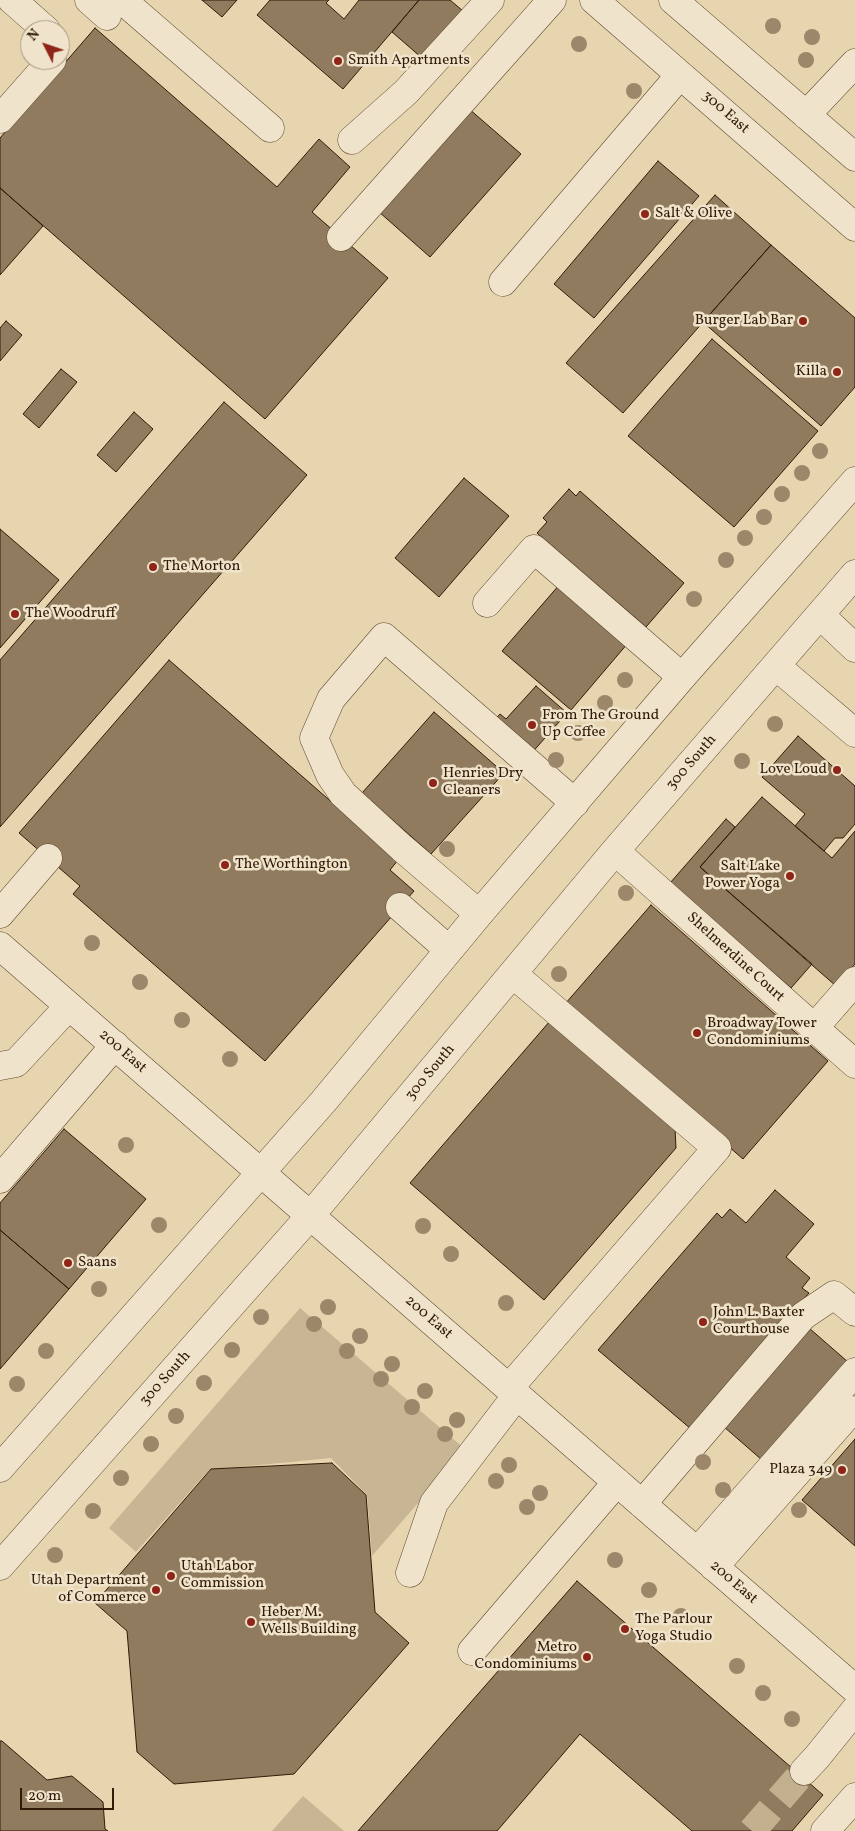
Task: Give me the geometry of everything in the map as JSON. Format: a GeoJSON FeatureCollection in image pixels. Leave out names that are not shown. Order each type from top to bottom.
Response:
{"type":"FeatureCollection","features":[{"type":"Feature","properties":{"kind":"street"},"geometry":{"type":"LineString","coordinates":[[12,0],[35,20]]}},
{"type":"Feature","properties":{"kind":"street"},"geometry":{"type":"LineString","coordinates":[[352,140],[406,92],[490,0]]}},
{"type":"Feature","properties":{"kind":"street"},"geometry":{"type":"LineString","coordinates":[[341,237],[552,0]]}},
{"type":"Feature","properties":{"kind":"street","name":"300 East"},"geometry":{"type":"LineString","coordinates":[[594,0],[855,226]]}},
{"type":"Feature","properties":{"kind":"street"},"geometry":{"type":"LineString","coordinates":[[673,0],[806,115],[853,152]]}},
{"type":"Feature","properties":{"kind":"street"},"geometry":{"type":"LineString","coordinates":[[106,5],[270,128]]}},
{"type":"Feature","properties":{"kind":"street"},"geometry":{"type":"LineString","coordinates":[[806,115],[855,63]]}},
{"type":"Feature","properties":{"kind":"street"},"geometry":{"type":"LineString","coordinates":[[0,119],[43,70]]}},
{"type":"Feature","properties":{"kind":"street"},"geometry":{"type":"LineString","coordinates":[[503,282],[680,75]]}},
{"type":"Feature","properties":{"kind":"street"},"geometry":{"type":"LineString","coordinates":[[0,1468],[323,1102],[479,914],[682,677],[855,482]]}},
{"type":"Feature","properties":{"kind":"street"},"geometry":{"type":"LineString","coordinates":[[487,603],[534,549],[682,677]]}},
{"type":"Feature","properties":{"kind":"street","name":"300 South"},"geometry":{"type":"LineString","coordinates":[[0,1566],[310,1216],[615,851],[854,576]]}},
{"type":"Feature","properties":{"kind":"street"},"geometry":{"type":"LineString","coordinates":[[820,615],[855,648]]}},
{"type":"Feature","properties":{"kind":"street"},"geometry":{"type":"LineString","coordinates":[[479,914],[343,794],[330,775],[314,738],[331,699],[384,637],[575,803]]}},
{"type":"Feature","properties":{"kind":"street"},"geometry":{"type":"LineString","coordinates":[[776,666],[855,733]]}},
{"type":"Feature","properties":{"kind":"street","name":"Shelmerdine Court"},"geometry":{"type":"LineString","coordinates":[[615,851],[855,1064]]}},
{"type":"Feature","properties":{"kind":"street"},"geometry":{"type":"LineString","coordinates":[[0,914],[48,858]]}},
{"type":"Feature","properties":{"kind":"street"},"geometry":{"type":"LineString","coordinates":[[400,907],[449,950]]}},
{"type":"Feature","properties":{"kind":"street","name":"200 East"},"geometry":{"type":"LineString","coordinates":[[0,946],[855,1689]]}},
{"type":"Feature","properties":{"kind":"street"},"geometry":{"type":"LineString","coordinates":[[410,1573],[434,1503],[513,1392],[717,1148],[513,974]]}},
{"type":"Feature","properties":{"kind":"street"},"geometry":{"type":"LineString","coordinates":[[814,1028],[855,981]]}},
{"type":"Feature","properties":{"kind":"street"},"geometry":{"type":"LineString","coordinates":[[0,1066],[16,1063],[69,1006]]}},
{"type":"Feature","properties":{"kind":"street"},"geometry":{"type":"LineString","coordinates":[[0,1179],[115,1046]]}},
{"type":"Feature","properties":{"kind":"street"},"geometry":{"type":"LineString","coordinates":[[642,1504],[803,1316],[834,1295],[855,1312]]}},
{"type":"Feature","properties":{"kind":"street"},"geometry":{"type":"LineString","coordinates":[[706,1559],[855,1372]]}},
{"type":"Feature","properties":{"kind":"street"},"geometry":{"type":"LineString","coordinates":[[706,1559],[852,1410]]}},
{"type":"Feature","properties":{"kind":"street"},"geometry":{"type":"LineString","coordinates":[[472,1651],[617,1482]]}},
{"type":"Feature","properties":{"kind":"street"},"geometry":{"type":"LineString","coordinates":[[804,1771],[855,1710]]}},
{"type":"Feature","properties":{"kind":"street"},"geometry":{"type":"LineString","coordinates":[[825,1831],[855,1797]]}},
{"type":"Feature","properties":{"kind":"shaded area"},"geometry":{"type":"Polygon","coordinates":[[[300,1308],[465,1449],[372,1556],[367,1495],[331,1458],[209,1470],[136,1552],[109,1528],[300,1308]]]}},
{"type":"Feature","properties":{"kind":"shaded area"},"geometry":{"type":"Polygon","coordinates":[[[303,1796],[344,1831],[272,1831],[303,1796]]]}},
{"type":"Feature","properties":{"kind":"building"},"geometry":{"type":"Polygon","coordinates":[[[202,0],[237,0],[222,17],[202,0]]]}},
{"type":"Feature","properties":{"kind":"building","name":"Smith Apartments"},"geometry":{"type":"Polygon","coordinates":[[[270,0],[329,0],[326,3],[344,19],[359,0],[419,0],[343,89],[257,15],[270,0]]]}},
{"type":"Feature","properties":{"kind":"building"},"geometry":{"type":"Polygon","coordinates":[[[419,0],[450,0],[463,11],[422,58],[392,32],[419,0]]]}},
{"type":"Feature","properties":{"kind":"building"},"geometry":{"type":"Polygon","coordinates":[[[95,28],[277,187],[319,139],[350,167],[312,212],[388,278],[265,419],[0,188],[0,138],[59,70],[70,70],[70,57],[95,28]]]}},
{"type":"Feature","properties":{"kind":"building"},"geometry":{"type":"Polygon","coordinates":[[[468,108],[521,154],[430,257],[378,211],[468,108]]]}},
{"type":"Feature","properties":{"kind":"building"},"geometry":{"type":"Polygon","coordinates":[[[658,161],[699,196],[594,318],[554,284],[658,161]]]}},
{"type":"Feature","properties":{"kind":"building"},"geometry":{"type":"Polygon","coordinates":[[[0,188],[43,226],[0,275],[0,188]]]}},
{"type":"Feature","properties":{"kind":"building"},"geometry":{"type":"Polygon","coordinates":[[[715,195],[771,245],[623,413],[566,363],[715,195]]]}},
{"type":"Feature","properties":{"kind":"building"},"geometry":{"type":"Polygon","coordinates":[[[771,245],[855,318],[855,387],[821,426],[703,322],[771,245]]]}},
{"type":"Feature","properties":{"kind":"building"},"geometry":{"type":"Polygon","coordinates":[[[6,321],[22,335],[0,361],[0,328],[6,321]]]}},
{"type":"Feature","properties":{"kind":"building"},"geometry":{"type":"Polygon","coordinates":[[[712,339],[818,431],[734,527],[628,436],[712,339]]]}},
{"type":"Feature","properties":{"kind":"building"},"geometry":{"type":"Polygon","coordinates":[[[61,369],[77,382],[39,428],[23,414],[61,369]]]}},
{"type":"Feature","properties":{"kind":"building","name":"The Morton"},"geometry":{"type":"Polygon","coordinates":[[[224,402],[307,475],[0,827],[0,660],[224,402]]]}},
{"type":"Feature","properties":{"kind":"building"},"geometry":{"type":"Polygon","coordinates":[[[134,412],[153,429],[116,472],[97,455],[134,412]]]}},
{"type":"Feature","properties":{"kind":"building"},"geometry":{"type":"Polygon","coordinates":[[[464,478],[509,516],[439,597],[395,558],[464,478]]]}},
{"type":"Feature","properties":{"kind":"building"},"geometry":{"type":"Polygon","coordinates":[[[569,489],[576,496],[580,491],[684,583],[646,627],[537,533],[547,522],[543,518],[569,489]]]}},
{"type":"Feature","properties":{"kind":"building","name":"The Woodruff"},"geometry":{"type":"Polygon","coordinates":[[[0,529],[59,580],[0,648],[0,529]]]}},
{"type":"Feature","properties":{"kind":"building"},"geometry":{"type":"Polygon","coordinates":[[[560,584],[628,643],[571,710],[502,651],[560,584]]]}},
{"type":"Feature","properties":{"kind":"building","name":"The Worthington"},"geometry":{"type":"Polygon","coordinates":[[[169,660],[398,860],[390,870],[414,891],[265,1061],[73,894],[80,886],[19,833],[169,660]]]}},
{"type":"Feature","properties":{"kind":"building"},"geometry":{"type":"Polygon","coordinates":[[[536,686],[567,713],[530,755],[492,723],[500,714],[506,719],[536,686]]]}},
{"type":"Feature","properties":{"kind":"building","name":"Henries Dry Cleaners"},"geometry":{"type":"Polygon","coordinates":[[[434,712],[504,773],[431,854],[362,793],[434,712]]]}},
{"type":"Feature","properties":{"kind":"building"},"geometry":{"type":"Polygon","coordinates":[[[798,736],[855,786],[855,824],[843,838],[835,838],[824,851],[795,826],[805,814],[762,777],[798,736]]]}},
{"type":"Feature","properties":{"kind":"building"},"geometry":{"type":"Polygon","coordinates":[[[762,797],[832,858],[855,831],[855,964],[836,986],[700,867],[762,797]]]}},
{"type":"Feature","properties":{"kind":"building"},"geometry":{"type":"Polygon","coordinates":[[[726,819],[735,827],[700,867],[812,964],[791,988],[670,883],[726,819]]]}},
{"type":"Feature","properties":{"kind":"building","name":"Broadway Tower Condominiums"},"geometry":{"type":"Polygon","coordinates":[[[651,905],[828,1061],[743,1159],[565,1004],[651,905]]]}},
{"type":"Feature","properties":{"kind":"building"},"geometry":{"type":"Polygon","coordinates":[[[550,1021],[675,1129],[676,1148],[544,1300],[410,1183],[550,1021]]]}},
{"type":"Feature","properties":{"kind":"building"},"geometry":{"type":"Polygon","coordinates":[[[64,1129],[146,1199],[69,1289],[0,1230],[0,1203],[64,1129]]]}},
{"type":"Feature","properties":{"kind":"building","name":"John L. Baxter Courthouse"},"geometry":{"type":"Polygon","coordinates":[[[775,1190],[814,1224],[786,1257],[810,1278],[802,1288],[809,1293],[691,1429],[598,1350],[717,1213],[722,1218],[730,1209],[746,1223],[775,1190]]]}},
{"type":"Feature","properties":{"kind":"building"},"geometry":{"type":"Polygon","coordinates":[[[0,1230],[69,1289],[0,1369],[0,1230]]]}},
{"type":"Feature","properties":{"kind":"building"},"geometry":{"type":"Polygon","coordinates":[[[809,1328],[848,1362],[762,1460],[723,1426],[809,1328]]]}},
{"type":"Feature","properties":{"kind":"building","name":"Plaza 349"},"geometry":{"type":"Polygon","coordinates":[[[855,1439],[855,1546],[802,1500],[855,1439]]]}},
{"type":"Feature","properties":{"kind":"building","name":"Heber M. Wells Building"},"geometry":{"type":"Polygon","coordinates":[[[332,1463],[366,1495],[375,1612],[409,1643],[294,1774],[174,1784],[137,1752],[127,1631],[95,1603],[211,1469],[332,1463]]]}},
{"type":"Feature","properties":{"kind":"building","name":"Metro Condominiums"},"geometry":{"type":"Polygon","coordinates":[[[577,1581],[823,1795],[792,1831],[692,1831],[580,1734],[497,1831],[358,1831],[577,1581]]]}},
{"type":"Feature","properties":{"kind":"building"},"geometry":{"type":"Polygon","coordinates":[[[0,1741],[47,1780],[72,1776],[103,1802],[105,1829],[108,1831],[0,1831],[0,1741]]]}},
{"type":"Feature","properties":{"kind":"tunnel"},"geometry":{"type":"LineString","coordinates":[[752,1831],[804,1771]]}},
{"type":"Feature","properties":{"kind":"place","name":"Smith Apartments"},"geometry":{"type":"Point","coordinates":[338,61]}},
{"type":"Feature","properties":{"kind":"place","name":"Salt & Olive"},"geometry":{"type":"Point","coordinates":[645,214]}},
{"type":"Feature","properties":{"kind":"place","name":"Burger Lab Bar"},"geometry":{"type":"Point","coordinates":[803,321]}},
{"type":"Feature","properties":{"kind":"place","name":"Killa"},"geometry":{"type":"Point","coordinates":[837,372]}},
{"type":"Feature","properties":{"kind":"place","name":"The Morton"},"geometry":{"type":"Point","coordinates":[153,567]}},
{"type":"Feature","properties":{"kind":"place","name":"The Woodruff"},"geometry":{"type":"Point","coordinates":[15,614]}},
{"type":"Feature","properties":{"kind":"place","name":"From The Ground Up Coffee"},"geometry":{"type":"Point","coordinates":[532,725]}},
{"type":"Feature","properties":{"kind":"place","name":"Love Loud"},"geometry":{"type":"Point","coordinates":[837,770]}},
{"type":"Feature","properties":{"kind":"place","name":"Henries Dry Cleaners"},"geometry":{"type":"Point","coordinates":[433,783]}},
{"type":"Feature","properties":{"kind":"place","name":"The Worthington"},"geometry":{"type":"Point","coordinates":[225,865]}},
{"type":"Feature","properties":{"kind":"place","name":"Salt Lake Power Yoga"},"geometry":{"type":"Point","coordinates":[790,876]}},
{"type":"Feature","properties":{"kind":"place","name":"Broadway Tower Condominiums"},"geometry":{"type":"Point","coordinates":[697,1033]}},
{"type":"Feature","properties":{"kind":"place","name":"Saans"},"geometry":{"type":"Point","coordinates":[68,1263]}},
{"type":"Feature","properties":{"kind":"place","name":"John L. Baxter Courthouse"},"geometry":{"type":"Point","coordinates":[703,1322]}},
{"type":"Feature","properties":{"kind":"place","name":"Plaza 349"},"geometry":{"type":"Point","coordinates":[842,1470]}},
{"type":"Feature","properties":{"kind":"place","name":"Utah Labor Commission"},"geometry":{"type":"Point","coordinates":[171,1576]}},
{"type":"Feature","properties":{"kind":"place","name":"Utah Department of Commerce"},"geometry":{"type":"Point","coordinates":[156,1590]}},
{"type":"Feature","properties":{"kind":"place","name":"Heber M. Wells Building"},"geometry":{"type":"Point","coordinates":[251,1622]}},
{"type":"Feature","properties":{"kind":"place","name":"The Parlour Yoga Studio"},"geometry":{"type":"Point","coordinates":[625,1629]}},
{"type":"Feature","properties":{"kind":"place","name":"Metro Condominiums"},"geometry":{"type":"Point","coordinates":[587,1657]}}]}
